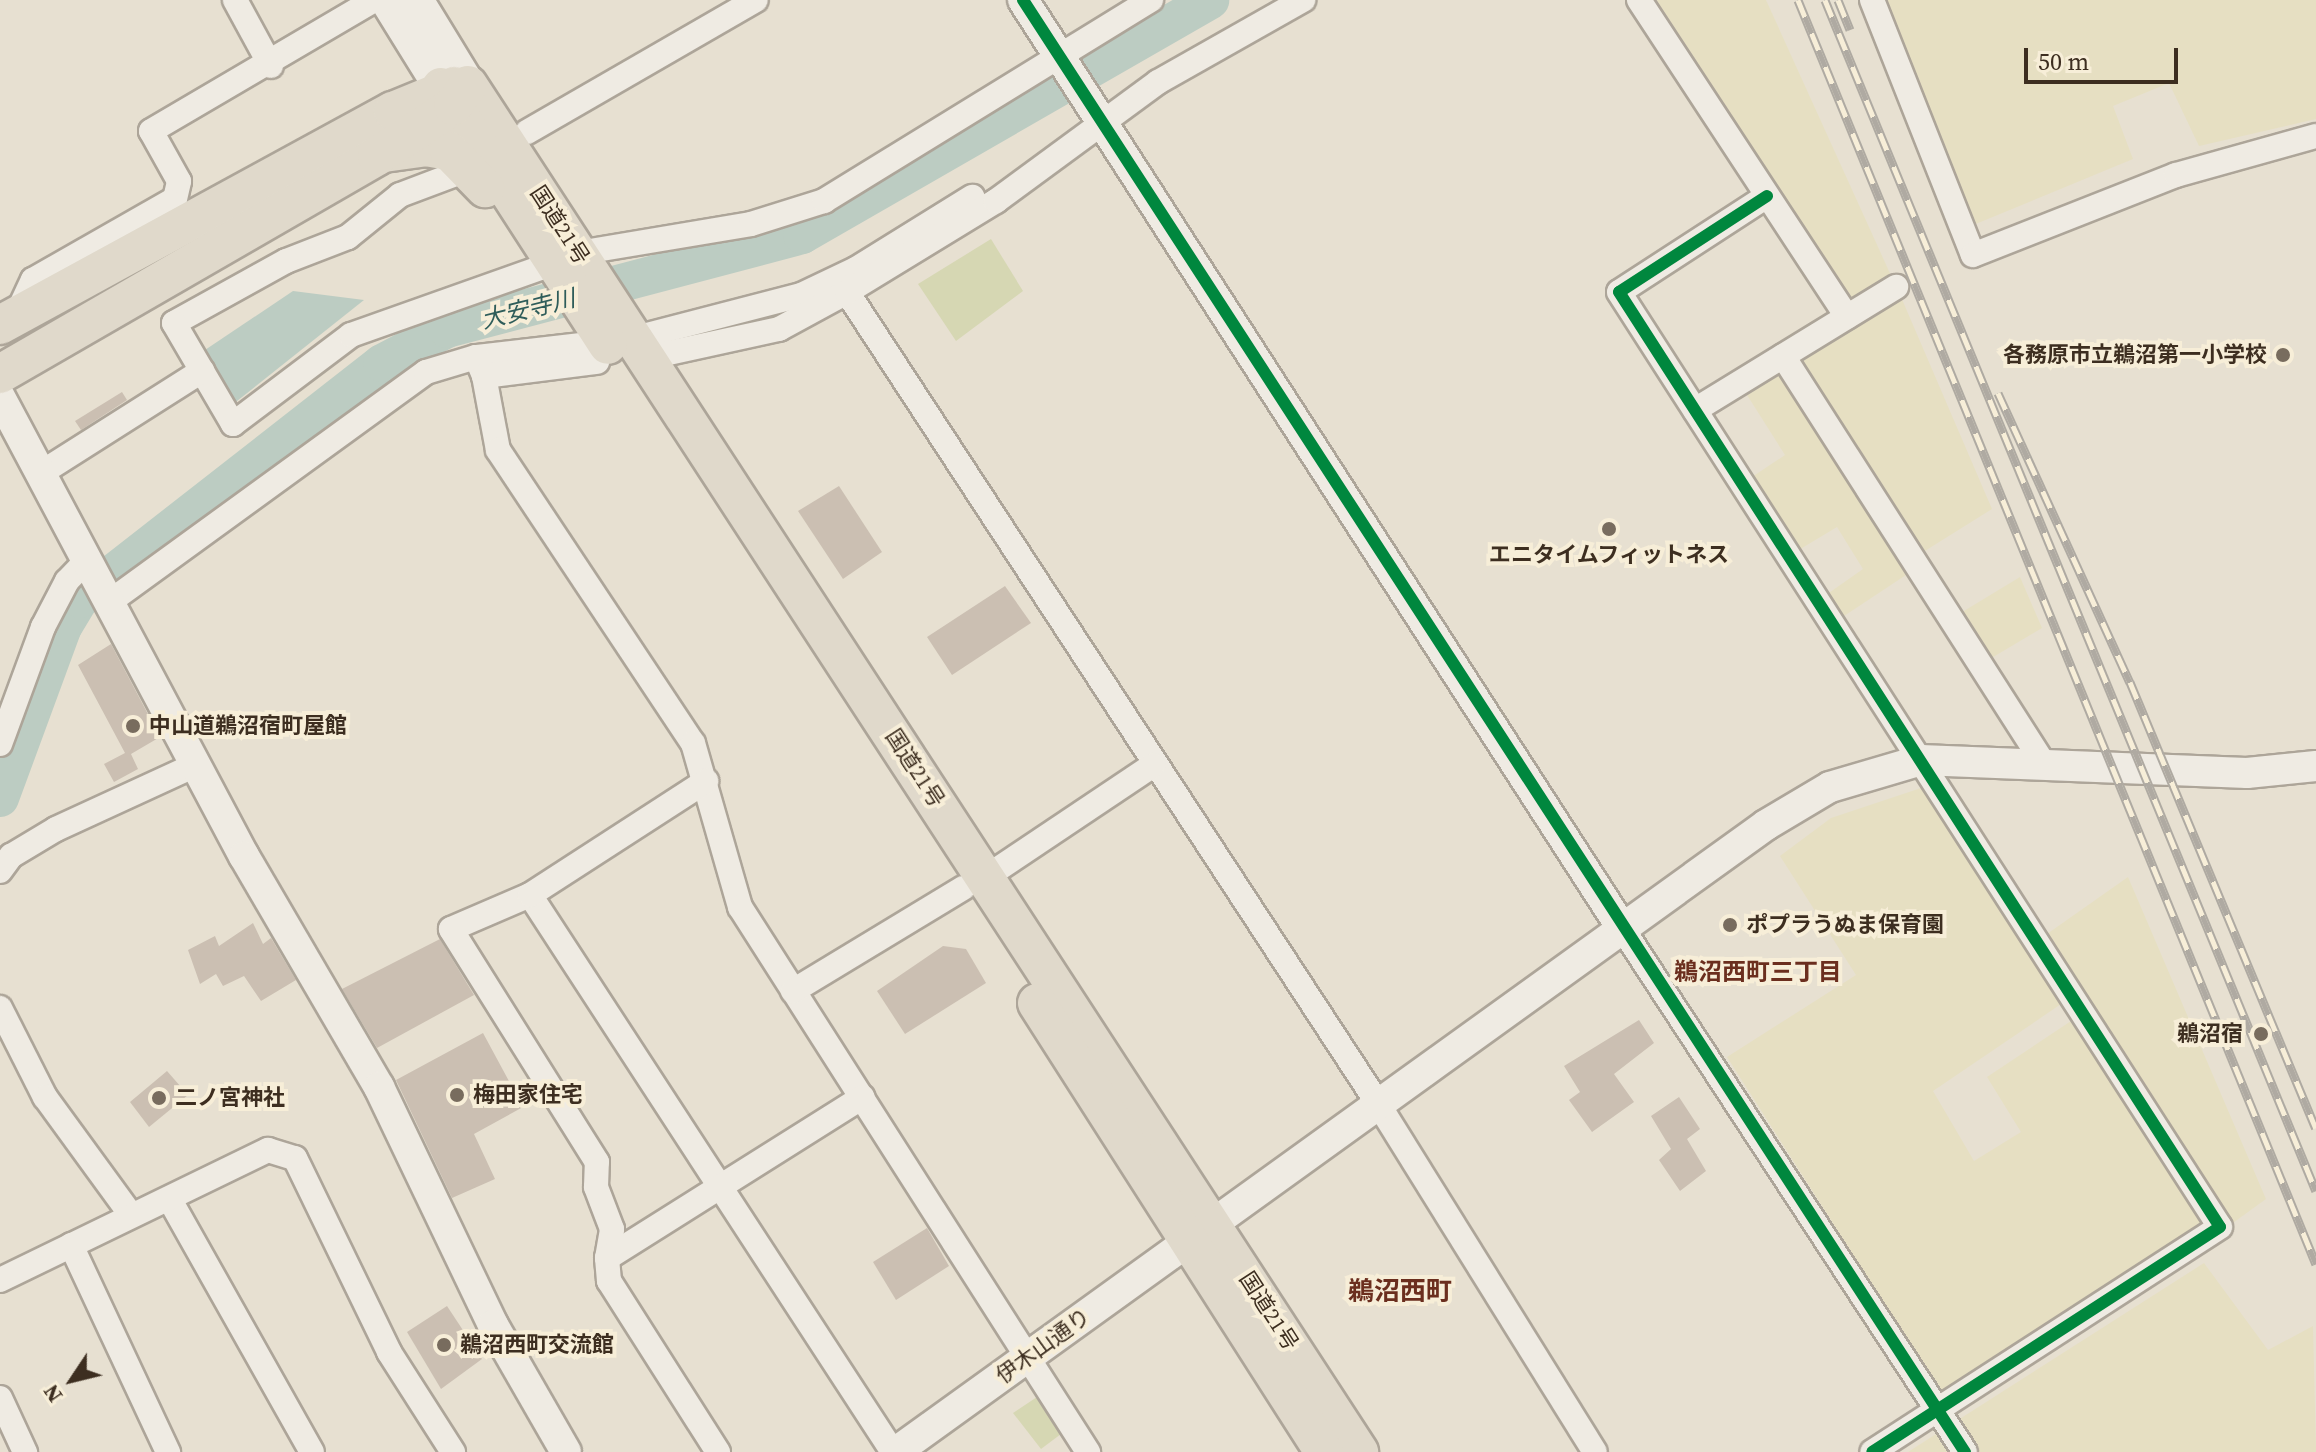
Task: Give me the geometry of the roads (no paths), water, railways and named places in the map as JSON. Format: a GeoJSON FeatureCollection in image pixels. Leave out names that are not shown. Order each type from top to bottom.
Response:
{"type":"FeatureCollection","features":[{"type":"Feature","properties":{"kind":"highway"},"geometry":{"type":"LineString","coordinates":[[0,374],[377,156],[454,92]]}},
{"type":"Feature","properties":{"kind":"highway"},"geometry":{"type":"LineString","coordinates":[[8,321],[454,92]]}},
{"type":"Feature","properties":{"kind":"highway","name":"国道21号"},"geometry":{"type":"LineString","coordinates":[[454,92],[1201,1230],[1359,1452]]}},
{"type":"Feature","properties":{"kind":"highway"},"geometry":{"type":"LineString","coordinates":[[377,156],[426,147],[449,151],[465,162],[515,227],[563,260]]}},
{"type":"Feature","properties":{"kind":"highway","name":"国道21号"},"geometry":{"type":"LineString","coordinates":[[1201,1230],[1324,1452]]}},
{"type":"Feature","properties":{"kind":"main road"},"geometry":{"type":"LineString","coordinates":[[387,0],[454,92]]}},
{"type":"Feature","properties":{"kind":"main road"},"geometry":{"type":"LineString","coordinates":[[416,0],[454,92]]}},
{"type":"Feature","properties":{"kind":"street"},"geometry":{"type":"LineString","coordinates":[[235,0],[271,66]]}},
{"type":"Feature","properties":{"kind":"street"},"geometry":{"type":"LineString","coordinates":[[8,321],[33,280],[175,199],[179,181],[151,131],[271,66],[374,0]]}},
{"type":"Feature","properties":{"kind":"street"},"geometry":{"type":"LineString","coordinates":[[527,132],[756,0]]}},
{"type":"Feature","properties":{"kind":"street"},"geometry":{"type":"LineString","coordinates":[[1023,0],[1622,928],[1965,1452]]}},
{"type":"Feature","properties":{"kind":"street"},"geometry":{"type":"LineString","coordinates":[[453,175],[400,195],[348,237],[286,261],[174,323],[233,424],[351,335],[563,260],[751,224],[824,201],[1061,60],[1151,0]]}},
{"type":"Feature","properties":{"kind":"street"},"geometry":{"type":"LineString","coordinates":[[620,341],[779,329],[847,292],[996,201],[1069,147],[1098,119],[1303,0]]}},
{"type":"Feature","properties":{"kind":"street"},"geometry":{"type":"LineString","coordinates":[[1639,0],[1847,317]]}},
{"type":"Feature","properties":{"kind":"street"},"geometry":{"type":"LineString","coordinates":[[1872,0],[1973,255],[2176,175],[2316,136]]}},
{"type":"Feature","properties":{"kind":"street"},"geometry":{"type":"LineString","coordinates":[[106,600],[415,379],[620,341],[801,295],[856,269],[1047,151],[1069,147]]}},
{"type":"Feature","properties":{"kind":"street"},"geometry":{"type":"LineString","coordinates":[[1767,196],[1619,292],[2220,1227],[1872,1452]]}},
{"type":"Feature","properties":{"kind":"street"},"geometry":{"type":"LineString","coordinates":[[1695,410],[1896,287]]}},
{"type":"Feature","properties":{"kind":"street"},"geometry":{"type":"LineString","coordinates":[[847,292],[1153,765],[1377,1102],[1595,1452]]}},
{"type":"Feature","properties":{"kind":"street"},"geometry":{"type":"LineString","coordinates":[[1783,356],[2043,762]]}},
{"type":"Feature","properties":{"kind":"street"},"geometry":{"type":"LineString","coordinates":[[480,366],[498,450],[693,743],[706,781],[729,883],[793,991],[1088,1452]]}},
{"type":"Feature","properties":{"kind":"street"},"geometry":{"type":"LineString","coordinates":[[41,473],[202,371]]}},
{"type":"Feature","properties":{"kind":"street"},"geometry":{"type":"LineString","coordinates":[[0,397],[106,600],[379,1087],[493,1325],[566,1452]]}},
{"type":"Feature","properties":{"kind":"street"},"geometry":{"type":"LineString","coordinates":[[0,744],[43,627],[67,581],[88,564]]}},
{"type":"Feature","properties":{"kind":"street","name":"伊木山通り"},"geometry":{"type":"LineString","coordinates":[[894,1452],[1377,1102],[1798,804],[1857,774],[1921,760],[2043,762],[2247,773],[2316,766]]}},
{"type":"Feature","properties":{"kind":"street"},"geometry":{"type":"LineString","coordinates":[[0,871],[11,856],[56,829],[197,764]]}},
{"type":"Feature","properties":{"kind":"street"},"geometry":{"type":"LineString","coordinates":[[793,991],[974,882],[1153,765]]}},
{"type":"Feature","properties":{"kind":"street"},"geometry":{"type":"LineString","coordinates":[[706,781],[530,895],[451,929],[597,1162],[596,1187],[612,1229],[607,1258],[609,1281],[718,1452]]}},
{"type":"Feature","properties":{"kind":"street"},"geometry":{"type":"LineString","coordinates":[[530,895],[724,1187],[894,1452]]}},
{"type":"Feature","properties":{"kind":"street"},"geometry":{"type":"LineString","coordinates":[[0,1008],[45,1097],[131,1215]]}},
{"type":"Feature","properties":{"kind":"street"},"geometry":{"type":"LineString","coordinates":[[607,1258],[863,1097]]}},
{"type":"Feature","properties":{"kind":"street"},"geometry":{"type":"LineString","coordinates":[[0,1280],[268,1150],[295,1158],[389,1352],[453,1452]]}},
{"type":"Feature","properties":{"kind":"street"},"geometry":{"type":"LineString","coordinates":[[170,1200],[312,1452]]}},
{"type":"Feature","properties":{"kind":"street"},"geometry":{"type":"LineString","coordinates":[[71,1245],[168,1452]]}},
{"type":"Feature","properties":{"kind":"street"},"geometry":{"type":"LineString","coordinates":[[0,1398],[25,1452]]}},
{"type":"Feature","properties":{"kind":"waterway","name":"大安寺川"},"geometry":{"type":"LineString","coordinates":[[0,798],[63,627],[80,599],[382,363],[447,329],[802,235],[1210,0]]}},
{"type":"Feature","properties":{"kind":"railway"},"geometry":{"type":"LineString","coordinates":[[1798,0],[2316,1264]]}},
{"type":"Feature","properties":{"kind":"railway"},"geometry":{"type":"LineString","coordinates":[[1825,0],[2316,1191]]}},
{"type":"Feature","properties":{"kind":"railway"},"geometry":{"type":"LineString","coordinates":[[1838,0],[1850,30]]}},
{"type":"Feature","properties":{"kind":"railway"},"geometry":{"type":"LineString","coordinates":[[1998,393],[2130,682],[2316,1128]]}},
{"type":"Feature","properties":{"kind":"place","name":"各務原市立鵜沼第一小学校"},"geometry":{"type":"Point","coordinates":[2283,355]}},
{"type":"Feature","properties":{"kind":"place","name":"エニタイムフィットネス"},"geometry":{"type":"Point","coordinates":[1609,529]}},
{"type":"Feature","properties":{"kind":"place","name":"中山道鵜沼宿町屋館"},"geometry":{"type":"Point","coordinates":[133,726]}},
{"type":"Feature","properties":{"kind":"place","name":"ポプラうぬま保育園"},"geometry":{"type":"Point","coordinates":[1730,925]}},
{"type":"Feature","properties":{"kind":"place","name":"鵜沼宿"},"geometry":{"type":"Point","coordinates":[2261,1034]}},
{"type":"Feature","properties":{"kind":"place","name":"梅田家住宅"},"geometry":{"type":"Point","coordinates":[457,1095]}},
{"type":"Feature","properties":{"kind":"place","name":"二ノ宮神社"},"geometry":{"type":"Point","coordinates":[159,1098]}},
{"type":"Feature","properties":{"kind":"place","name":"鵜沼西町交流館"},"geometry":{"type":"Point","coordinates":[444,1345]}},
{"type":"Feature","properties":{"kind":"district","name":"鵜沼西町三丁目"},"geometry":{"type":"Point","coordinates":[1758,972]}},
{"type":"Feature","properties":{"kind":"district","name":"鵜沼西町"},"geometry":{"type":"Point","coordinates":[1400,1292]}}]}
